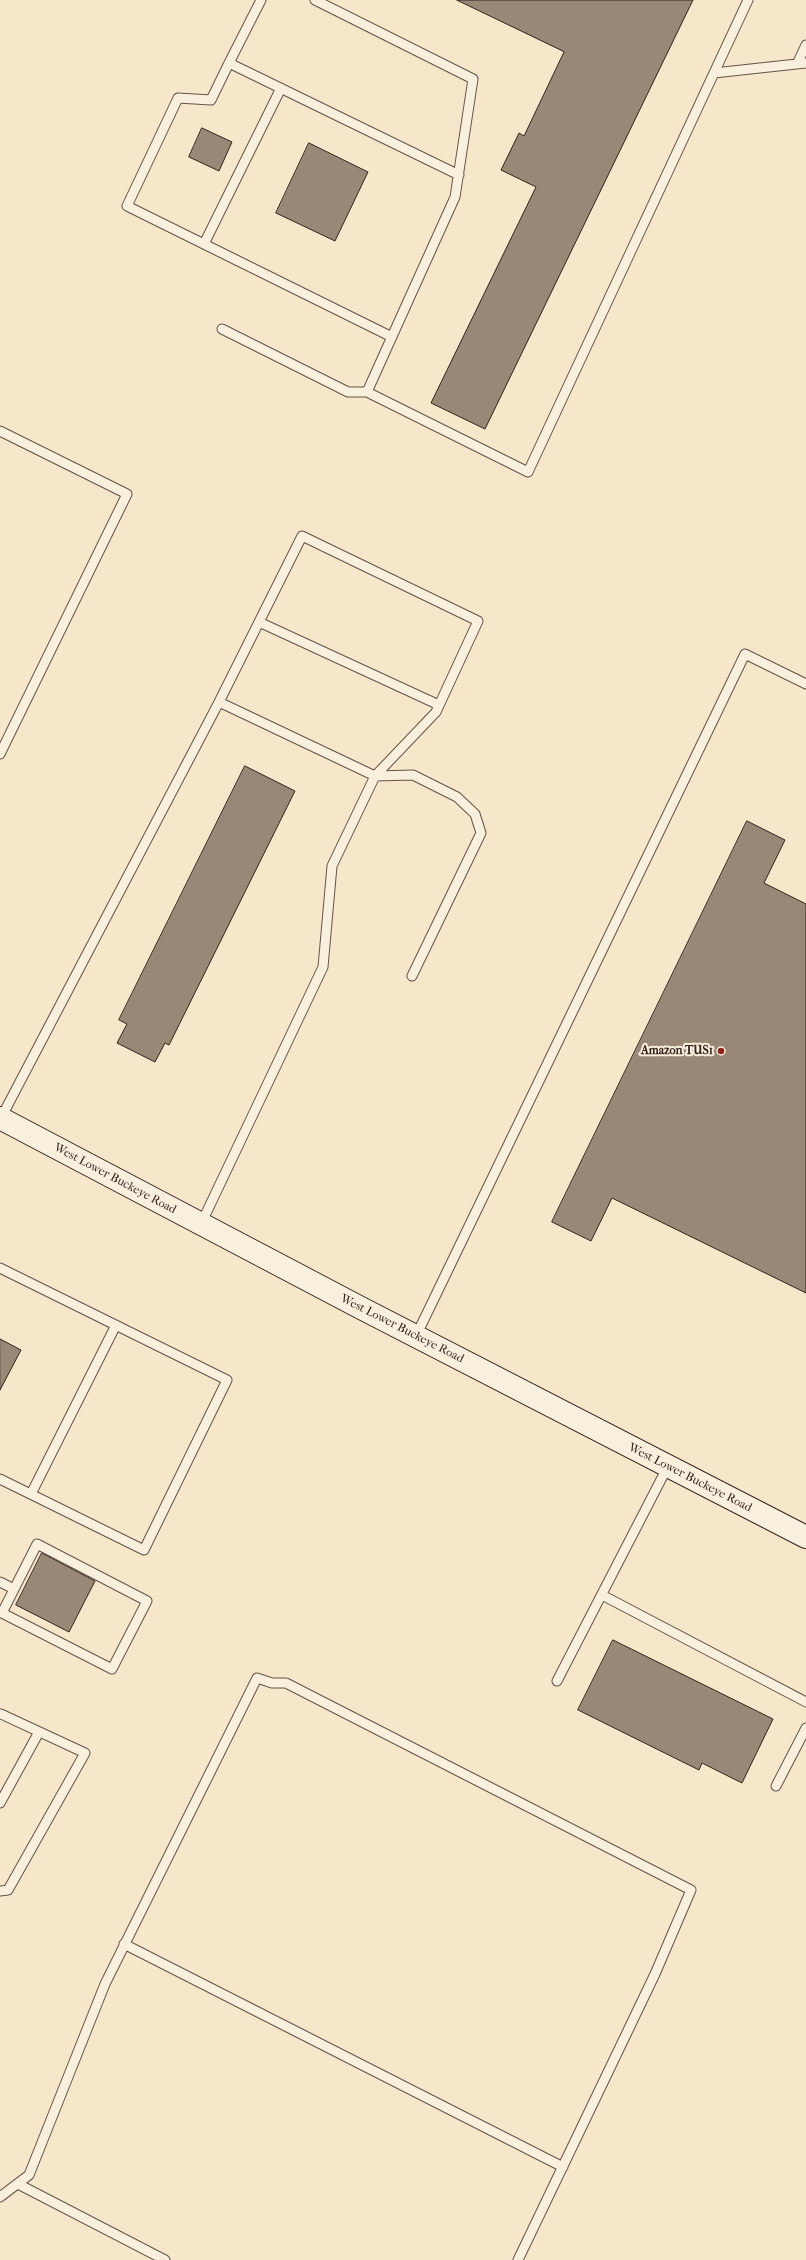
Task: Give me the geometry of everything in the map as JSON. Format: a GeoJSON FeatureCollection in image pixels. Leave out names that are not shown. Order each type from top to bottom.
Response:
{"type":"FeatureCollection","features":[{"type":"Feature","properties":{"kind":"main road","name":"West Lower Buckeye Road"},"geometry":{"type":"LineString","coordinates":[[0,1118],[416,1336],[806,1537]]}},
{"type":"Feature","properties":{"kind":"lane"},"geometry":{"type":"LineString","coordinates":[[261,0],[211,100],[178,98],[127,206],[392,337]]}},
{"type":"Feature","properties":{"kind":"lane"},"geometry":{"type":"LineString","coordinates":[[315,0],[473,79],[455,197],[367,392]]}},
{"type":"Feature","properties":{"kind":"lane"},"geometry":{"type":"LineString","coordinates":[[222,329],[348,392],[367,392],[528,472],[748,0]]}},
{"type":"Feature","properties":{"kind":"lane"},"geometry":{"type":"LineString","coordinates":[[714,73],[801,64],[806,44]]}},
{"type":"Feature","properties":{"kind":"lane"},"geometry":{"type":"LineString","coordinates":[[229,63],[459,175]]}},
{"type":"Feature","properties":{"kind":"lane"},"geometry":{"type":"LineString","coordinates":[[204,244],[281,88]]}},
{"type":"Feature","properties":{"kind":"lane"},"geometry":{"type":"LineString","coordinates":[[0,430],[128,494],[1,750]]}},
{"type":"Feature","properties":{"kind":"lane"},"geometry":{"type":"LineString","coordinates":[[0,1118],[219,702],[302,536],[478,621],[436,712],[375,776],[332,866],[322,966],[201,1224]]}},
{"type":"Feature","properties":{"kind":"lane"},"geometry":{"type":"LineString","coordinates":[[259,622],[439,705]]}},
{"type":"Feature","properties":{"kind":"lane"},"geometry":{"type":"LineString","coordinates":[[416,1336],[745,654],[806,684]]}},
{"type":"Feature","properties":{"kind":"lane"},"geometry":{"type":"LineString","coordinates":[[219,702],[375,776],[413,775],[457,797],[474,814],[481,833],[412,976]]}},
{"type":"Feature","properties":{"kind":"lane"},"geometry":{"type":"LineString","coordinates":[[0,1268],[227,1380],[144,1550],[0,1479]]}},
{"type":"Feature","properties":{"kind":"lane"},"geometry":{"type":"LineString","coordinates":[[31,1494],[116,1325]]}},
{"type":"Feature","properties":{"kind":"lane"},"geometry":{"type":"LineString","coordinates":[[557,1681],[668,1466]]}},
{"type":"Feature","properties":{"kind":"lane"},"geometry":{"type":"LineString","coordinates":[[37,1544],[147,1601],[112,1669],[2,1614],[14,1589],[37,1544]]}},
{"type":"Feature","properties":{"kind":"lane"},"geometry":{"type":"LineString","coordinates":[[0,1582],[14,1589]]}},
{"type":"Feature","properties":{"kind":"lane"},"geometry":{"type":"LineString","coordinates":[[602,1596],[806,1702]]}},
{"type":"Feature","properties":{"kind":"lane"},"geometry":{"type":"LineString","coordinates":[[0,2198],[29,2175],[105,1984],[257,1678],[272,1683],[286,1683],[690,1890],[656,1974],[518,2260]]}},
{"type":"Feature","properties":{"kind":"lane"},"geometry":{"type":"LineString","coordinates":[[0,1715],[85,1753],[8,1890],[0,1891]]}},
{"type":"Feature","properties":{"kind":"lane"},"geometry":{"type":"LineString","coordinates":[[776,1786],[806,1728]]}},
{"type":"Feature","properties":{"kind":"lane"},"geometry":{"type":"LineString","coordinates":[[0,1803],[39,1732]]}},
{"type":"Feature","properties":{"kind":"lane"},"geometry":{"type":"LineString","coordinates":[[124,1944],[563,2167]]}},
{"type":"Feature","properties":{"kind":"lane"},"geometry":{"type":"LineString","coordinates":[[18,2184],[165,2260]]}},
{"type":"Feature","properties":{"kind":"building"},"geometry":{"type":"Polygon","coordinates":[[[457,0],[693,0],[485,429],[431,403],[536,187],[501,170],[519,133],[524,136],[564,52],[457,0]]]}},
{"type":"Feature","properties":{"kind":"building"},"geometry":{"type":"Polygon","coordinates":[[[202,128],[232,142],[219,171],[189,157],[202,128]]]}},
{"type":"Feature","properties":{"kind":"building"},"geometry":{"type":"Polygon","coordinates":[[[309,143],[368,172],[335,241],[276,213],[309,143]]]}},
{"type":"Feature","properties":{"kind":"building"},"geometry":{"type":"Polygon","coordinates":[[[245,766],[295,791],[169,1045],[165,1043],[155,1062],[117,1043],[127,1024],[119,1020],[245,766]]]}},
{"type":"Feature","properties":{"kind":"building","name":"Amazon TUS1"},"geometry":{"type":"Polygon","coordinates":[[[747,821],[785,840],[764,883],[806,904],[806,1293],[612,1198],[591,1241],[552,1222],[747,821]]]}},
{"type":"Feature","properties":{"kind":"building"},"geometry":{"type":"Polygon","coordinates":[[[0,1339],[21,1350],[0,1390],[0,1339]]]}},
{"type":"Feature","properties":{"kind":"building"},"geometry":{"type":"Polygon","coordinates":[[[42,1553],[95,1581],[69,1632],[16,1605],[42,1553]]]}},
{"type":"Feature","properties":{"kind":"building"},"geometry":{"type":"Polygon","coordinates":[[[613,1640],[773,1719],[742,1783],[702,1763],[699,1770],[578,1710],[613,1640]]]}},
{"type":"Feature","properties":{"kind":"place","name":"Amazon TUS1"},"geometry":{"type":"Point","coordinates":[721,1051]}}]}
